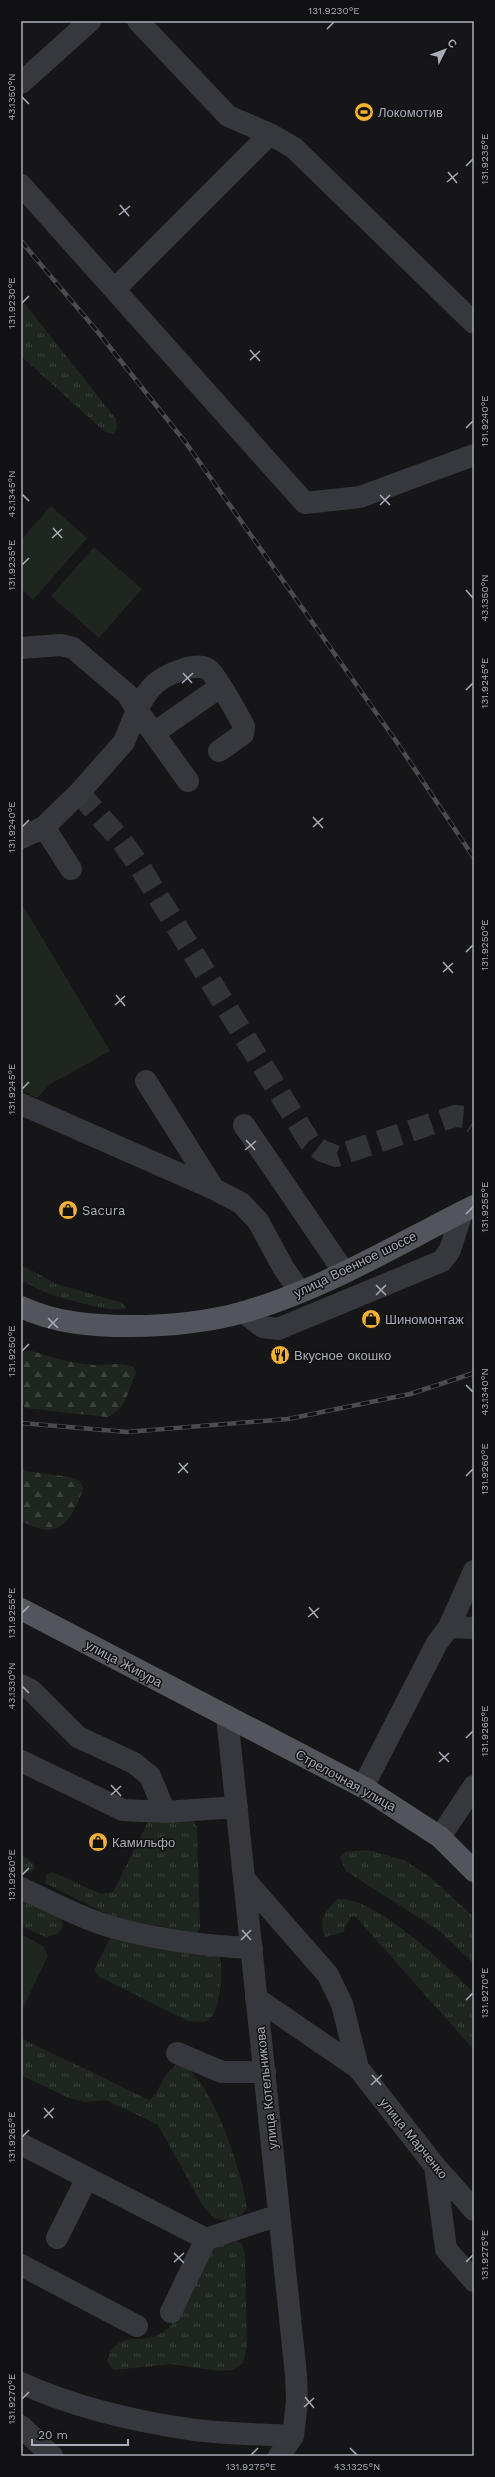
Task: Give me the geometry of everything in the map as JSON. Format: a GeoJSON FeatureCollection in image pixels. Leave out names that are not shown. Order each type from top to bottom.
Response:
{"type":"FeatureCollection","features":[{"type":"Feature","properties":{"kind":"main road","name":"улица Военное шоссе"},"geometry":{"type":"LineString","coordinates":[[21,1307],[41,1316],[97,1326],[163,1326],[243,1312],[300,1292],[344,1272],[468,1209]]}},
{"type":"Feature","properties":{"kind":"main road","name":"улица Жигура"},"geometry":{"type":"LineString","coordinates":[[21,1609],[227,1716]]}},
{"type":"Feature","properties":{"kind":"main road","name":"Стрелочная улица"},"geometry":{"type":"LineString","coordinates":[[227,1716],[363,1787],[440,1837],[474,1871]]}},
{"type":"Feature","properties":{"kind":"street"},"geometry":{"type":"LineString","coordinates":[[21,83],[90,21]]}},
{"type":"Feature","properties":{"kind":"street"},"geometry":{"type":"LineString","coordinates":[[138,21],[228,116],[270,134],[294,148],[474,323]]}},
{"type":"Feature","properties":{"kind":"street"},"geometry":{"type":"LineString","coordinates":[[115,289],[270,134]]}},
{"type":"Feature","properties":{"kind":"street"},"geometry":{"type":"LineString","coordinates":[[21,185],[305,503],[360,497],[474,455]]}},
{"type":"Feature","properties":{"kind":"street"},"geometry":{"type":"LineString","coordinates":[[21,648],[61,645],[73,648],[127,694],[188,782]]}},
{"type":"Feature","properties":{"kind":"street"},"geometry":{"type":"LineString","coordinates":[[21,838],[44,827],[80,793],[124,742],[137,710],[146,694],[155,683],[187,668],[200,665],[210,670],[244,726],[243,734],[219,750]]}},
{"type":"Feature","properties":{"kind":"street"},"geometry":{"type":"LineString","coordinates":[[154,733],[220,687]]}},
{"type":"Feature","properties":{"kind":"street"},"geometry":{"type":"LineString","coordinates":[[44,827],[71,869]]}},
{"type":"Feature","properties":{"kind":"street"},"geometry":{"type":"LineString","coordinates":[[146,1081],[214,1189]]}},
{"type":"Feature","properties":{"kind":"street"},"geometry":{"type":"LineString","coordinates":[[21,1104],[214,1189],[241,1203],[258,1221],[283,1267],[300,1292]]}},
{"type":"Feature","properties":{"kind":"street"},"geometry":{"type":"LineString","coordinates":[[244,1125],[344,1272]]}},
{"type":"Feature","properties":{"kind":"street"},"geometry":{"type":"LineString","coordinates":[[243,1312],[263,1326],[278,1329],[442,1261],[450,1250],[468,1209]]}},
{"type":"Feature","properties":{"kind":"street"},"geometry":{"type":"LineString","coordinates":[[363,1787],[437,1643],[448,1627],[474,1571]]}},
{"type":"Feature","properties":{"kind":"street"},"geometry":{"type":"LineString","coordinates":[[448,1627],[474,1628]]}},
{"type":"Feature","properties":{"kind":"street"},"geometry":{"type":"LineString","coordinates":[[21,1685],[31,1690],[78,1737],[134,1763],[150,1776],[165,1812]]}},
{"type":"Feature","properties":{"kind":"street","name":"улица Котельникова"},"geometry":{"type":"LineString","coordinates":[[227,1716],[296,2375],[297,2402],[293,2436],[280,2456]]}},
{"type":"Feature","properties":{"kind":"street"},"geometry":{"type":"LineString","coordinates":[[21,1761],[123,1810],[165,1812],[237,1807]]}},
{"type":"Feature","properties":{"kind":"street"},"geometry":{"type":"LineString","coordinates":[[440,1837],[474,1786]]}},
{"type":"Feature","properties":{"kind":"street"},"geometry":{"type":"LineString","coordinates":[[245,1880],[328,1975],[342,2004],[358,2068]]}},
{"type":"Feature","properties":{"kind":"street"},"geometry":{"type":"LineString","coordinates":[[21,1888],[73,1913],[107,1926],[209,1946],[252,1948]]}},
{"type":"Feature","properties":{"kind":"street","name":"улица Марченко"},"geometry":{"type":"LineString","coordinates":[[256,1998],[358,2068],[435,2166],[474,2210]]}},
{"type":"Feature","properties":{"kind":"street"},"geometry":{"type":"LineString","coordinates":[[177,2053],[222,2072],[265,2072]]}},
{"type":"Feature","properties":{"kind":"street"},"geometry":{"type":"LineString","coordinates":[[21,2144],[206,2239],[279,2215]]}},
{"type":"Feature","properties":{"kind":"street"},"geometry":{"type":"LineString","coordinates":[[435,2166],[446,2249],[474,2281]]}},
{"type":"Feature","properties":{"kind":"street"},"geometry":{"type":"LineString","coordinates":[[57,2238],[87,2178]]}},
{"type":"Feature","properties":{"kind":"street"},"geometry":{"type":"LineString","coordinates":[[172,2312],[206,2239]]}},
{"type":"Feature","properties":{"kind":"street"},"geometry":{"type":"LineString","coordinates":[[21,2266],[137,2326]]}},
{"type":"Feature","properties":{"kind":"street"},"geometry":{"type":"LineString","coordinates":[[21,2383],[44,2394],[95,2410],[195,2430],[293,2436]]}},
{"type":"Feature","properties":{"kind":"street"},"geometry":{"type":"LineString","coordinates":[[21,2426],[52,2456]]}},
{"type":"Feature","properties":{"kind":"green space"},"geometry":{"type":"Polygon","coordinates":[[[21,299],[116,419],[117,428],[114,434],[105,432],[21,356],[21,299]]]}},
{"type":"Feature","properties":{"kind":"green space"},"geometry":{"type":"Polygon","coordinates":[[[51,506],[87,538],[33,600],[21,589],[21,540],[51,506]]]}},
{"type":"Feature","properties":{"kind":"green space"},"geometry":{"type":"Polygon","coordinates":[[[94,547],[142,589],[99,638],[51,596],[94,547]]]}},
{"type":"Feature","properties":{"kind":"green space"},"geometry":{"type":"Polygon","coordinates":[[[22,904],[110,1051],[49,1085],[37,1098],[21,1090],[22,904]]]}},
{"type":"Feature","properties":{"kind":"green space"},"geometry":{"type":"Polygon","coordinates":[[[21,1265],[57,1284],[123,1303],[126,1308],[102,1308],[52,1295],[21,1280],[21,1265]]]}},
{"type":"Feature","properties":{"kind":"green space"},"geometry":{"type":"Polygon","coordinates":[[[29,1350],[77,1363],[129,1365],[134,1367],[136,1372],[123,1404],[113,1414],[107,1417],[26,1408],[21,1403],[21,1352],[29,1350]]]}},
{"type":"Feature","properties":{"kind":"green space"},"geometry":{"type":"Polygon","coordinates":[[[21,1467],[25,1471],[70,1477],[80,1481],[83,1488],[79,1500],[74,1511],[61,1525],[54,1529],[44,1529],[34,1527],[21,1520],[21,1467]]]}},
{"type":"Feature","properties":{"kind":"green space"},"geometry":{"type":"Polygon","coordinates":[[[152,1819],[194,1821],[197,1827],[200,1928],[196,1933],[115,1918],[45,1883],[46,1875],[52,1872],[101,1894],[113,1892],[147,1824],[152,1819]]]}},
{"type":"Feature","properties":{"kind":"green space"},"geometry":{"type":"Polygon","coordinates":[[[368,1850],[404,1860],[430,1877],[474,1917],[474,1964],[438,1930],[346,1871],[340,1857],[345,1852],[368,1850]]]}},
{"type":"Feature","properties":{"kind":"green space"},"geometry":{"type":"Polygon","coordinates":[[[21,1854],[34,1864],[35,1868],[30,1873],[21,1872],[21,1854]]]}},
{"type":"Feature","properties":{"kind":"green space"},"geometry":{"type":"Polygon","coordinates":[[[21,1897],[61,1918],[63,1926],[58,1934],[46,1937],[21,1926],[21,1897]]]}},
{"type":"Feature","properties":{"kind":"green space"},"geometry":{"type":"Polygon","coordinates":[[[337,1899],[353,1901],[390,1920],[447,1966],[474,1993],[474,2050],[355,1916],[351,1917],[343,1932],[325,1937],[322,1920],[326,1912],[337,1899]]]}},
{"type":"Feature","properties":{"kind":"green space"},"geometry":{"type":"Polygon","coordinates":[[[21,1934],[43,1946],[48,1956],[21,2012],[21,1934]]]}},
{"type":"Feature","properties":{"kind":"green space"},"geometry":{"type":"Polygon","coordinates":[[[111,1936],[219,1957],[221,1962],[220,1986],[217,2003],[212,2016],[205,2022],[188,2021],[98,1976],[94,1970],[111,1936]]]}},
{"type":"Feature","properties":{"kind":"green space"},"geometry":{"type":"Polygon","coordinates":[[[21,2038],[149,2100],[154,2096],[165,2076],[173,2067],[179,2064],[191,2072],[203,2087],[224,2128],[244,2193],[247,2208],[244,2212],[237,2218],[230,2220],[215,2219],[203,2206],[158,2125],[106,2100],[86,2102],[69,2098],[21,2075],[21,2038]]]}},
{"type":"Feature","properties":{"kind":"green space"},"geometry":{"type":"Polygon","coordinates":[[[237,2241],[241,2243],[245,2253],[247,2346],[243,2363],[233,2370],[218,2371],[171,2364],[114,2370],[109,2364],[108,2358],[115,2346],[127,2340],[155,2336],[170,2326],[178,2317],[185,2305],[213,2245],[237,2241]]]}},
{"type":"Feature","properties":{"kind":"tunnel"},"geometry":{"type":"LineString","coordinates":[[79,793],[121,840],[138,864],[309,1141],[322,1151],[336,1156],[455,1116],[465,1117],[474,1123]]}},
{"type":"Feature","properties":{"kind":"railway"},"geometry":{"type":"LineString","coordinates":[[21,241],[97,331],[186,443],[396,741],[474,858]]}},
{"type":"Feature","properties":{"kind":"railway"},"geometry":{"type":"LineString","coordinates":[[21,1423],[127,1432],[288,1419],[410,1394],[474,1373]]}},
{"type":"Feature","properties":{"kind":"place","name":"Локомотив"},"geometry":{"type":"Point","coordinates":[364,112]}},
{"type":"Feature","properties":{"kind":"place","name":"Sacura"},"geometry":{"type":"Point","coordinates":[68,1210]}},
{"type":"Feature","properties":{"kind":"place","name":"Шиномонтаж"},"geometry":{"type":"Point","coordinates":[371,1319]}},
{"type":"Feature","properties":{"kind":"place","name":"Вкусное окошко"},"geometry":{"type":"Point","coordinates":[280,1355]}},
{"type":"Feature","properties":{"kind":"place","name":"Камильфо"},"geometry":{"type":"Point","coordinates":[98,1842]}}]}
